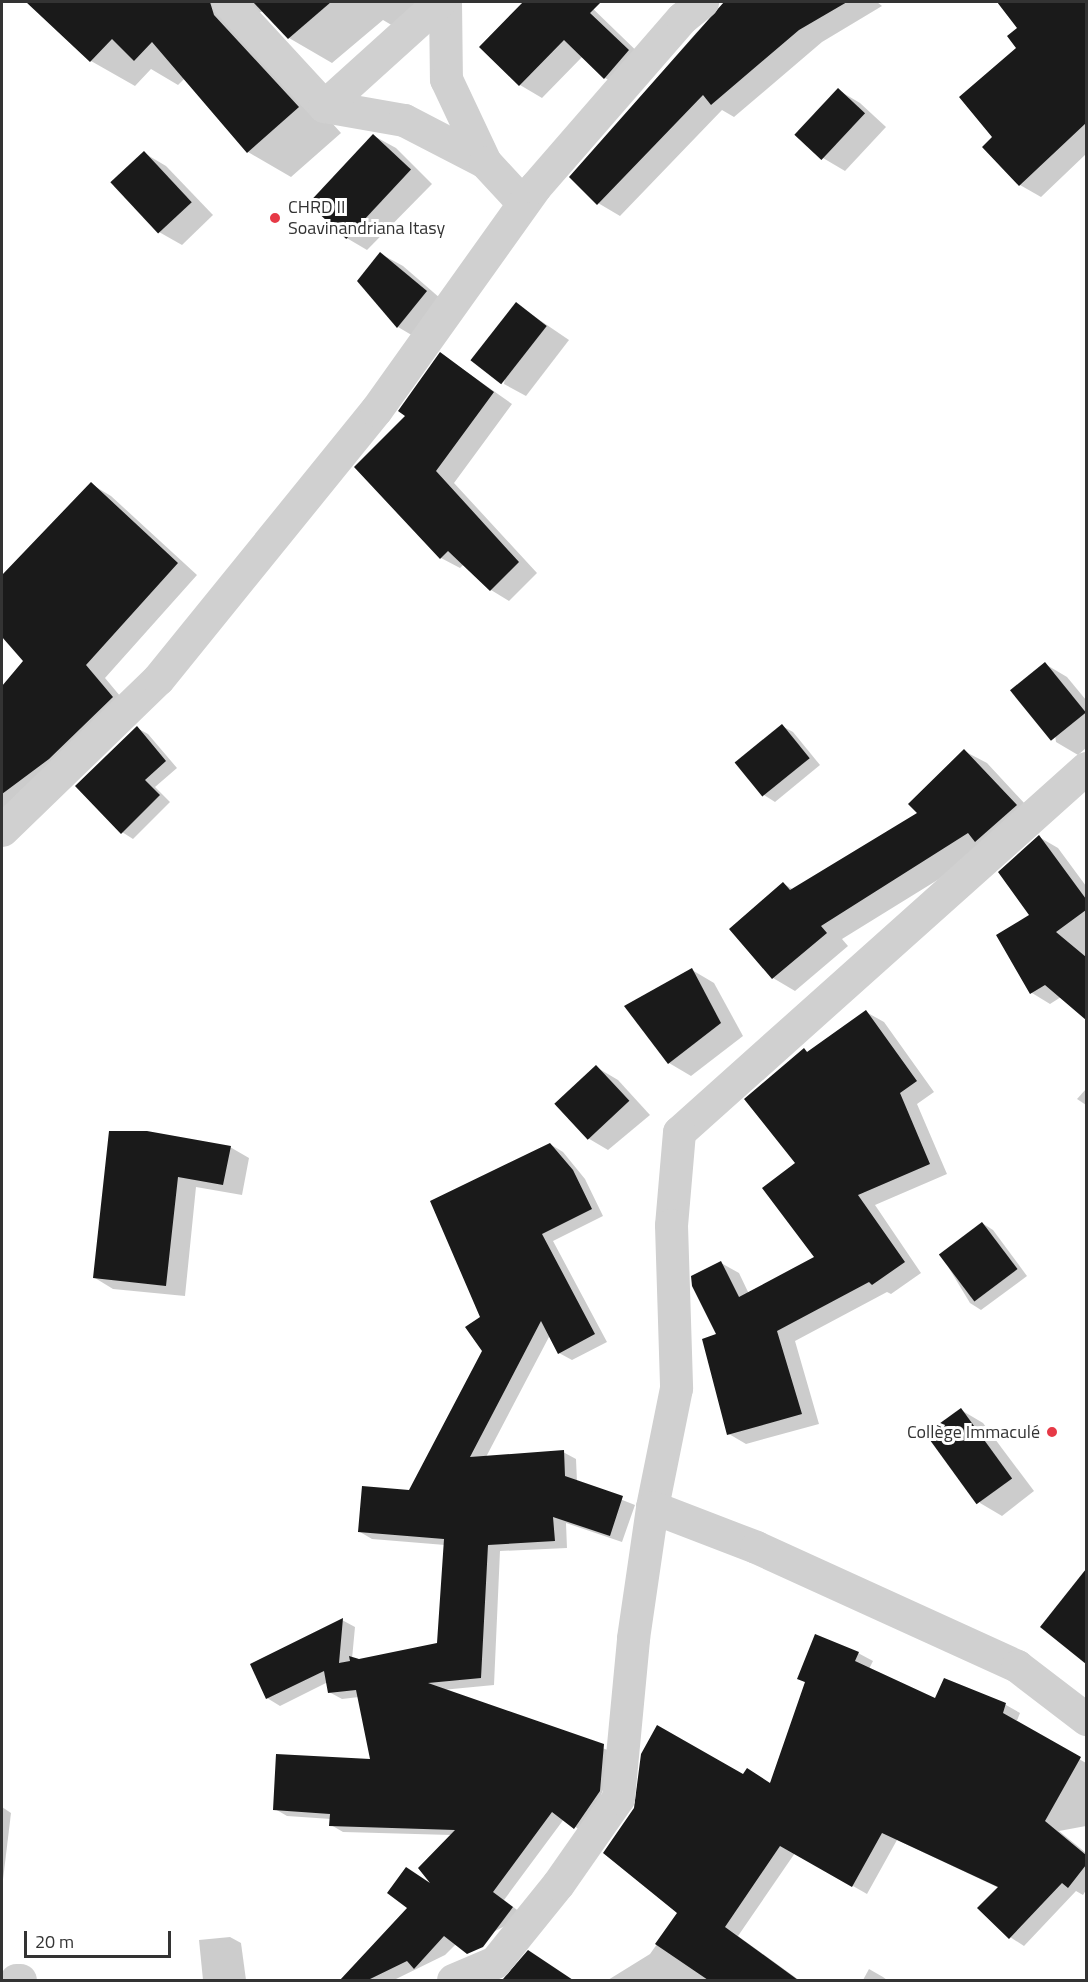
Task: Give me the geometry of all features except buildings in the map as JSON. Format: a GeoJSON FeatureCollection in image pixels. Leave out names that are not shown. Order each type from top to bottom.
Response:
{"type":"FeatureCollection","features":[{"type":"Feature","properties":{"kind":"street"},"geometry":{"type":"LineString","coordinates":[[228,2],[324,106],[404,120],[485,162]]}},
{"type":"Feature","properties":{"kind":"street"},"geometry":{"type":"LineString","coordinates":[[324,106],[439,2]]}},
{"type":"Feature","properties":{"kind":"street"},"geometry":{"type":"LineString","coordinates":[[445,2],[447,79],[485,162],[524,203]]}},
{"type":"Feature","properties":{"kind":"street"},"geometry":{"type":"LineString","coordinates":[[2,830],[158,679],[376,410],[524,203],[682,7]]}},
{"type":"Feature","properties":{"kind":"street"},"geometry":{"type":"LineString","coordinates":[[453,1980],[495,1962],[558,1884],[618,1798],[633,1638],[652,1507],[676,1389],[670,1225],[679,1132],[1086,768]]}},
{"type":"Feature","properties":{"kind":"street"},"geometry":{"type":"LineString","coordinates":[[652,1507],[756,1547],[1017,1666],[1086,1719]]}},
{"type":"Feature","properties":{"kind":"place","name":"CHRD II Soavinandriana Itasy"},"geometry":{"type":"Point","coordinates":[275,218]}},
{"type":"Feature","properties":{"kind":"place","name":"Collège Immaculé"},"geometry":{"type":"Point","coordinates":[1052,1432]}}]}
